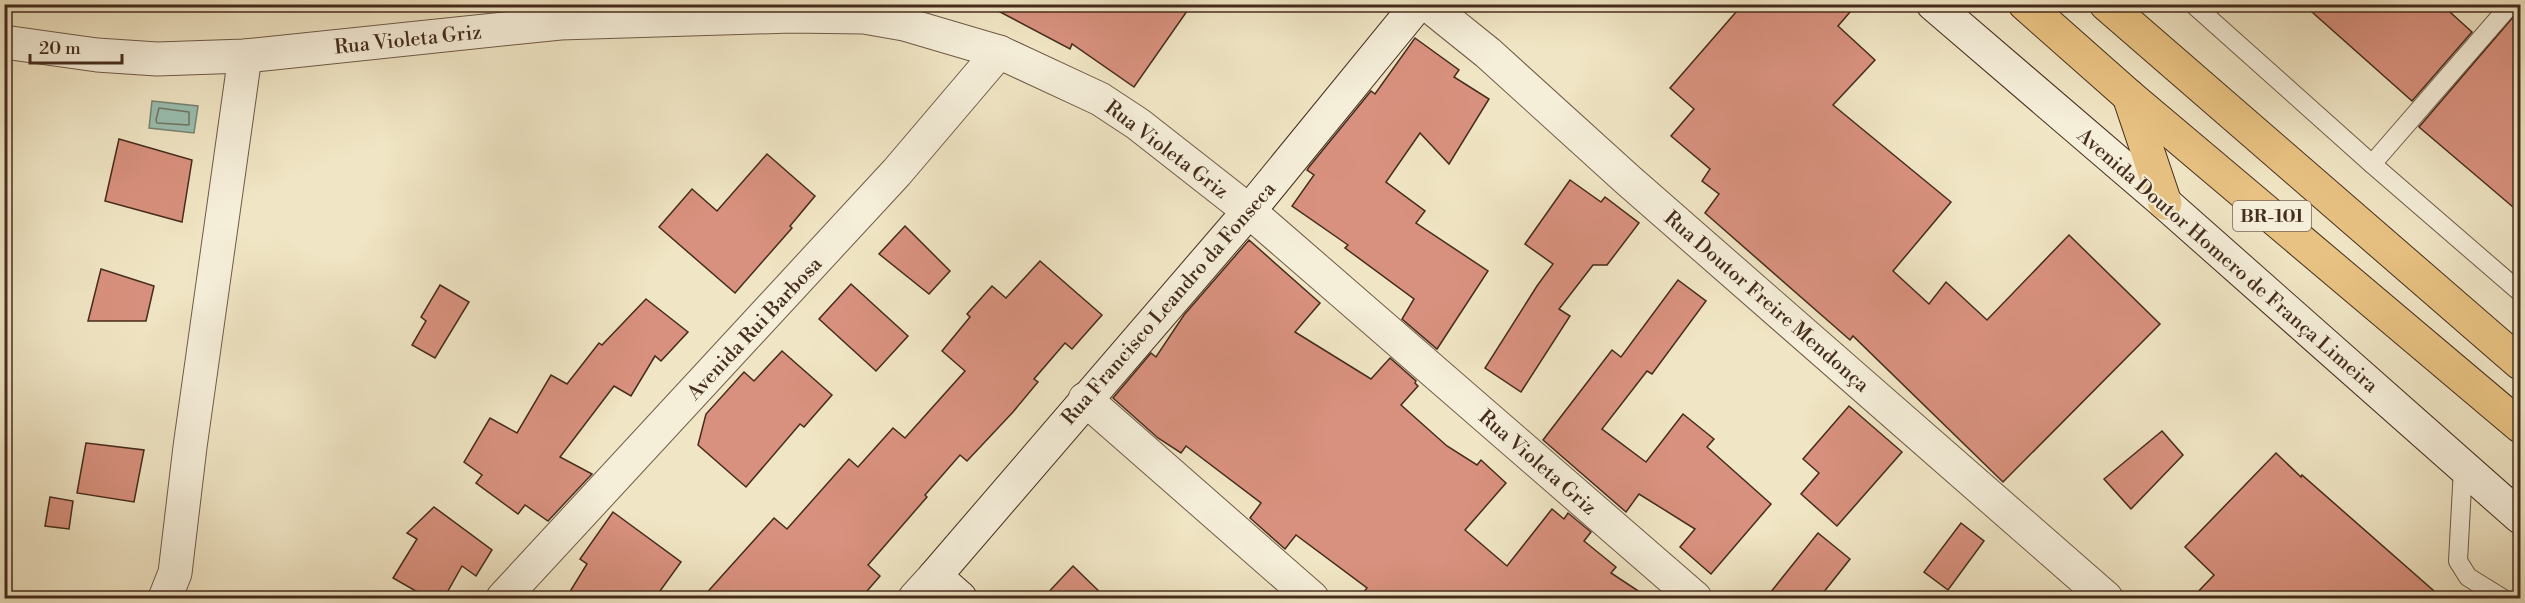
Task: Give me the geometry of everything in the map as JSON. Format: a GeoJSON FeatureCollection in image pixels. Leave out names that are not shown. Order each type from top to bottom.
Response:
{"type":"FeatureCollection","features":[{"type":"Feature","properties":{"kind":"highway","name":"BR-101"},"geometry":{"type":"LineString","coordinates":[[2025,4],[2129,96],[2520,426]]}},
{"type":"Feature","properties":{"kind":"highway","name":"BR-101"},"geometry":{"type":"LineString","coordinates":[[2106,4],[2520,363]]}},
{"type":"Feature","properties":{"kind":"highway"},"geometry":{"type":"LineString","coordinates":[[2129,96],[2165,203]]}},
{"type":"Feature","properties":{"kind":"street","name":"Rua Francisco Leandro da Fonseca"},"geometry":{"type":"LineString","coordinates":[[925,587],[1249,211],[1418,4]]}},
{"type":"Feature","properties":{"kind":"street","name":"Rua Doutor Freire Mendonça"},"geometry":{"type":"LineString","coordinates":[[1427,4],[1488,53],[1628,180],[2106,598]]}},
{"type":"Feature","properties":{"kind":"street","name":"Avenida Doutor Homero de França Limeira"},"geometry":{"type":"LineString","coordinates":[[1933,4],[2165,203],[2520,517]]}},
{"type":"Feature","properties":{"kind":"street","name":"Rua Violeta Griz"},"geometry":{"type":"LineString","coordinates":[[4,42],[97,55],[157,59],[245,56],[560,23],[791,16],[864,17],[904,24],[999,52],[1100,99],[1138,124],[1249,211],[1695,598]]}},
{"type":"Feature","properties":{"kind":"street","name":"Avenida Rui Barbosa"},"geometry":{"type":"LineString","coordinates":[[503,598],[874,197],[999,52]]}},
{"type":"Feature","properties":{"kind":"street"},"geometry":{"type":"LineString","coordinates":[[165,598],[176,573],[190,447],[245,56]]}},
{"type":"Feature","properties":{"kind":"street"},"geometry":{"type":"LineString","coordinates":[[1085,399],[1312,598]]}},
{"type":"Feature","properties":{"kind":"street"},"geometry":{"type":"LineString","coordinates":[[925,587],[960,598]]}},
{"type":"Feature","properties":{"kind":"lane"},"geometry":{"type":"LineString","coordinates":[[2193,4],[2520,292]]}},
{"type":"Feature","properties":{"kind":"lane"},"geometry":{"type":"LineString","coordinates":[[2372,164],[2511,4]]}},
{"type":"Feature","properties":{"kind":"lane"},"geometry":{"type":"LineString","coordinates":[[2463,468],[2458,561],[2468,577],[2502,598]]}},
{"type":"Feature","properties":{"kind":"water"},"geometry":{"type":"Polygon","coordinates":[[[152,101],[198,106],[194,133],[149,128],[152,101]]]}},
{"type":"Feature","properties":{"kind":"building"},"geometry":{"type":"Polygon","coordinates":[[[985,4],[1192,4],[1134,87],[1072,44],[1070,49],[985,4]]]}},
{"type":"Feature","properties":{"kind":"building"},"geometry":{"type":"Polygon","coordinates":[[[1743,4],[1857,4],[1838,26],[1875,60],[1833,105],[1951,202],[1893,271],[1929,304],[1946,282],[1987,320],[2069,235],[2160,324],[2003,482],[1853,336],[1850,340],[1705,213],[1719,194],[1702,181],[1710,169],[1671,136],[1694,109],[1670,88],[1743,4]]]}},
{"type":"Feature","properties":{"kind":"building"},"geometry":{"type":"Polygon","coordinates":[[[2303,4],[2441,4],[2472,32],[2412,101],[2303,4]]]}},
{"type":"Feature","properties":{"kind":"building"},"geometry":{"type":"Polygon","coordinates":[[[2520,9],[2520,213],[2419,127],[2520,9]]]}},
{"type":"Feature","properties":{"kind":"building"},"geometry":{"type":"Polygon","coordinates":[[[1415,38],[1459,70],[1454,77],[1489,99],[1449,164],[1420,133],[1386,182],[1425,211],[1416,223],[1488,271],[1437,349],[1402,319],[1414,299],[1345,248],[1348,245],[1292,206],[1314,175],[1307,170],[1309,167],[1371,91],[1375,94],[1415,38]]]}},
{"type":"Feature","properties":{"kind":"building"},"geometry":{"type":"Polygon","coordinates":[[[119,139],[192,160],[182,222],[105,201],[119,139]]]}},
{"type":"Feature","properties":{"kind":"building"},"geometry":{"type":"Polygon","coordinates":[[[767,154],[815,196],[790,226],[792,228],[735,293],[659,227],[692,189],[717,211],[767,154]]]}},
{"type":"Feature","properties":{"kind":"building"},"geometry":{"type":"Polygon","coordinates":[[[1570,180],[1601,202],[1605,197],[1639,223],[1607,265],[1593,265],[1559,309],[1570,316],[1521,392],[1485,368],[1553,264],[1525,244],[1570,180]]]}},
{"type":"Feature","properties":{"kind":"building"},"geometry":{"type":"Polygon","coordinates":[[[905,226],[950,271],[929,294],[879,254],[905,226]]]}},
{"type":"Feature","properties":{"kind":"building"},"geometry":{"type":"Polygon","coordinates":[[[1249,240],[1320,303],[1295,332],[1371,379],[1390,358],[1416,381],[1418,386],[1401,405],[1447,446],[1477,465],[1481,460],[1506,483],[1465,530],[1507,566],[1552,509],[1564,519],[1568,513],[1591,532],[1584,541],[1616,567],[1611,573],[1649,598],[1359,598],[1367,588],[1296,535],[1285,549],[1250,518],[1261,503],[1186,446],[1181,453],[1158,438],[1113,398],[1151,353],[1156,357],[1184,315],[1249,240]]]}},
{"type":"Feature","properties":{"kind":"building"},"geometry":{"type":"Polygon","coordinates":[[[1040,261],[1102,315],[1072,349],[1065,343],[1034,379],[1038,382],[1013,412],[967,461],[960,455],[925,495],[927,497],[868,565],[880,576],[861,598],[702,598],[774,518],[787,529],[849,459],[858,467],[893,428],[905,438],[965,371],[942,351],[970,317],[967,314],[992,286],[1006,298],[1040,261]]]}},
{"type":"Feature","properties":{"kind":"building"},"geometry":{"type":"Polygon","coordinates":[[[101,269],[154,286],[146,321],[88,321],[101,269]]]}},
{"type":"Feature","properties":{"kind":"building"},"geometry":{"type":"Polygon","coordinates":[[[1678,280],[1706,301],[1652,374],[1647,371],[1602,429],[1646,462],[1683,414],[1714,439],[1707,447],[1771,504],[1711,574],[1680,547],[1695,529],[1639,494],[1626,512],[1543,440],[1612,350],[1621,357],[1678,280]]]}},
{"type":"Feature","properties":{"kind":"building"},"geometry":{"type":"Polygon","coordinates":[[[851,284],[908,336],[876,371],[819,319],[851,284]]]}},
{"type":"Feature","properties":{"kind":"building"},"geometry":{"type":"Polygon","coordinates":[[[440,285],[469,302],[435,358],[412,345],[426,321],[421,317],[440,285]]]}},
{"type":"Feature","properties":{"kind":"building"},"geometry":{"type":"Polygon","coordinates":[[[646,299],[688,332],[661,361],[655,356],[631,396],[614,386],[560,457],[592,474],[548,521],[525,505],[518,514],[476,483],[482,475],[464,462],[490,418],[517,433],[551,375],[567,384],[599,343],[602,345],[646,299]]]}},
{"type":"Feature","properties":{"kind":"building"},"geometry":{"type":"Polygon","coordinates":[[[782,351],[832,395],[804,427],[800,424],[746,487],[698,445],[706,414],[744,372],[754,381],[782,351]]]}},
{"type":"Feature","properties":{"kind":"building"},"geometry":{"type":"Polygon","coordinates":[[[1849,406],[1902,452],[1837,526],[1801,494],[1819,473],[1803,459],[1849,406]]]}},
{"type":"Feature","properties":{"kind":"building"},"geometry":{"type":"Polygon","coordinates":[[[2162,431],[2183,455],[2131,509],[2104,479],[2162,431]]]}},
{"type":"Feature","properties":{"kind":"building"},"geometry":{"type":"Polygon","coordinates":[[[86,443],[144,450],[134,502],[77,493],[86,443]]]}},
{"type":"Feature","properties":{"kind":"building"},"geometry":{"type":"Polygon","coordinates":[[[2276,453],[2442,598],[2192,598],[2214,575],[2185,547],[2276,453]]]}},
{"type":"Feature","properties":{"kind":"building"},"geometry":{"type":"Polygon","coordinates":[[[50,497],[73,501],[69,529],[45,526],[50,497]]]}},
{"type":"Feature","properties":{"kind":"building"},"geometry":{"type":"Polygon","coordinates":[[[434,507],[492,550],[476,576],[462,566],[444,598],[428,598],[393,578],[417,539],[407,533],[434,507]]]}},
{"type":"Feature","properties":{"kind":"building"},"geometry":{"type":"Polygon","coordinates":[[[613,512],[681,562],[655,598],[566,598],[587,564],[580,559],[613,512]]]}},
{"type":"Feature","properties":{"kind":"building"},"geometry":{"type":"Polygon","coordinates":[[[1961,523],[1984,541],[1948,590],[1924,572],[1961,523]]]}},
{"type":"Feature","properties":{"kind":"building"},"geometry":{"type":"Polygon","coordinates":[[[1818,533],[1850,559],[1819,598],[1766,598],[1818,533]]]}},
{"type":"Feature","properties":{"kind":"building"},"geometry":{"type":"Polygon","coordinates":[[[1073,566],[1106,598],[1043,598],[1073,566]]]}}]}
